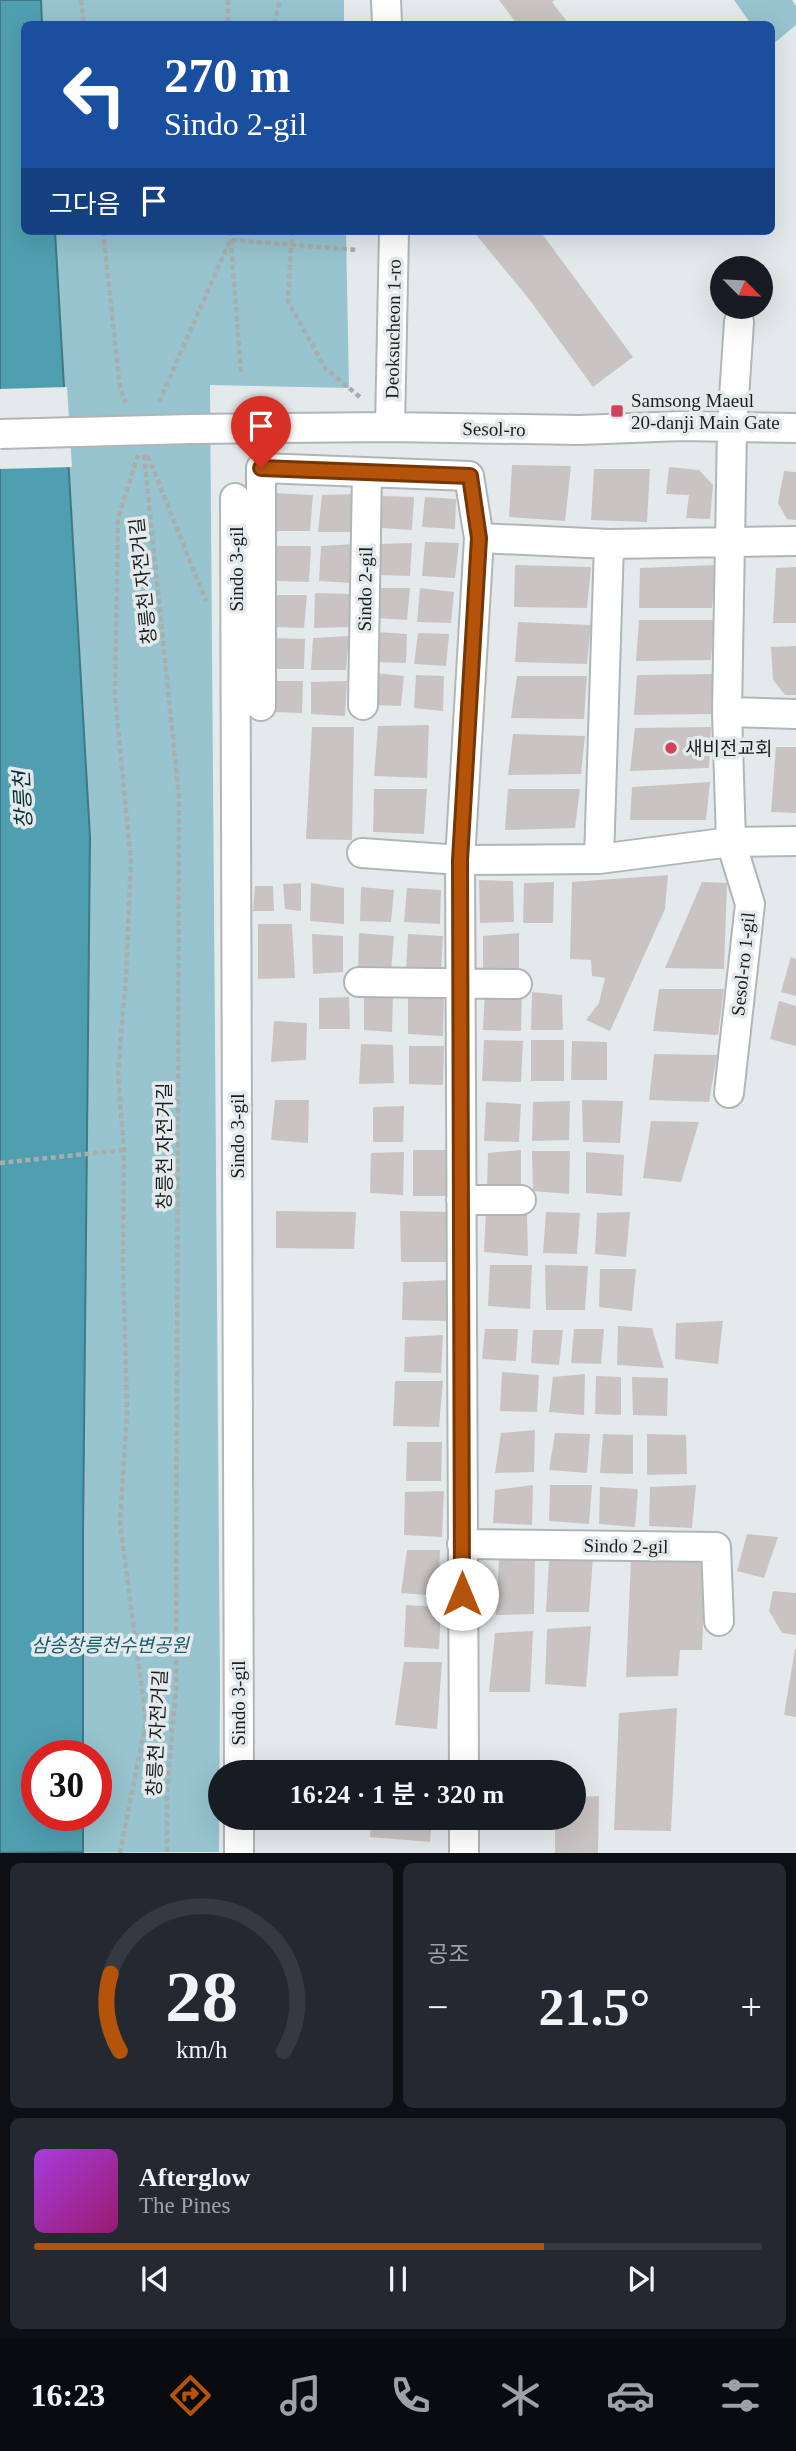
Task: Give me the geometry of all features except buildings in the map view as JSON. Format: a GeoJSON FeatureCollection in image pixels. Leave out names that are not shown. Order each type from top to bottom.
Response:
{"type":"FeatureCollection","features":[{"type":"Feature","properties":{"kind":"street"},"geometry":{"type":"LineString","coordinates":[[386,0],[387,21]]}},
{"type":"Feature","properties":{"kind":"street","name":"Deoksucheon 1-ro"},"geometry":{"type":"LineString","coordinates":[[390,427],[394,235]]}},
{"type":"Feature","properties":{"kind":"street","name":"Sesol-ro 1-gil"},"geometry":{"type":"LineString","coordinates":[[729,1093],[750,904],[731,842],[727,712],[732,428],[739,322]]}},
{"type":"Feature","properties":{"kind":"street","name":"Sesol-ro"},"geometry":{"type":"LineString","coordinates":[[0,434],[390,427],[580,430],[682,426],[796,428]]}},
{"type":"Feature","properties":{"kind":"street","name":"Sindo 3-gil"},"geometry":{"type":"LineString","coordinates":[[261,706],[261,468],[367,472]]}},
{"type":"Feature","properties":{"kind":"street"},"geometry":{"type":"LineString","coordinates":[[367,472],[470,476],[479,538],[460,860],[464,1760]]}},
{"type":"Feature","properties":{"kind":"street","name":"Sindo 2-gil"},"geometry":{"type":"LineString","coordinates":[[363,705],[367,472]]}},
{"type":"Feature","properties":{"kind":"street","name":"Sindo 3-gil"},"geometry":{"type":"LineString","coordinates":[[235,498],[239,1760]]}},
{"type":"Feature","properties":{"kind":"street"},"geometry":{"type":"LineString","coordinates":[[479,538],[609,544],[796,541]]}},
{"type":"Feature","properties":{"kind":"street"},"geometry":{"type":"LineString","coordinates":[[599,859],[609,544]]}},
{"type":"Feature","properties":{"kind":"street"},"geometry":{"type":"LineString","coordinates":[[727,712],[796,714]]}},
{"type":"Feature","properties":{"kind":"street"},"geometry":{"type":"LineString","coordinates":[[362,853],[460,860],[599,859],[731,842],[796,841]]}},
{"type":"Feature","properties":{"kind":"street"},"geometry":{"type":"LineString","coordinates":[[359,982],[517,984]]}},
{"type":"Feature","properties":{"kind":"street"},"geometry":{"type":"LineString","coordinates":[[461,1200],[522,1200]]}},
{"type":"Feature","properties":{"kind":"street","name":"Sindo 2-gil"},"geometry":{"type":"LineString","coordinates":[[462,1544],[716,1547],[719,1621]]}},
{"type":"Feature","properties":{"kind":"street"},"geometry":{"type":"LineString","coordinates":[[239,1830],[239,1853]]}},
{"type":"Feature","properties":{"kind":"street"},"geometry":{"type":"LineString","coordinates":[[464,1830],[464,1853]]}},
{"type":"Feature","properties":{"kind":"path"},"geometry":{"type":"LineString","coordinates":[[81,0],[83,21]]}},
{"type":"Feature","properties":{"kind":"path"},"geometry":{"type":"LineString","coordinates":[[228,0],[228,21]]}},
{"type":"Feature","properties":{"kind":"path"},"geometry":{"type":"LineString","coordinates":[[275,21],[280,0]]}},
{"type":"Feature","properties":{"kind":"path"},"geometry":{"type":"LineString","coordinates":[[103,235],[120,388],[129,409]]}},
{"type":"Feature","properties":{"kind":"path"},"geometry":{"type":"LineString","coordinates":[[230,235],[241,372]]}},
{"type":"Feature","properties":{"kind":"path"},"geometry":{"type":"LineString","coordinates":[[291,235],[288,302],[326,369],[361,398]]}},
{"type":"Feature","properties":{"kind":"path"},"geometry":{"type":"LineString","coordinates":[[230,240],[357,250]]}},
{"type":"Feature","properties":{"kind":"path"},"geometry":{"type":"LineString","coordinates":[[159,403],[230,240]]}},
{"type":"Feature","properties":{"kind":"path"},"geometry":{"type":"LineString","coordinates":[[120,1853],[146,1721],[120,1523],[127,1412],[123,1265],[124,1150],[118,1073],[131,862],[115,696],[118,518],[143,454]]}},
{"type":"Feature","properties":{"kind":"path","name":"창릉천 자전거길"},"geometry":{"type":"LineString","coordinates":[[143,454],[207,603]]}},
{"type":"Feature","properties":{"kind":"path","name":"창릉천 자전거길"},"geometry":{"type":"LineString","coordinates":[[143,454],[179,797],[176,1688],[167,1793],[167,1853]]}},
{"type":"Feature","properties":{"kind":"path"},"geometry":{"type":"LineString","coordinates":[[0,1163],[124,1150]]}},
{"type":"Feature","properties":{"kind":"green space","name":"삼송창릉천수변공원"},"geometry":{"type":"Polygon","coordinates":[[[0,0],[344,0],[344,21],[21,21],[21,235],[346,235],[349,388],[210,385],[220,1689],[220,1760],[208,1760],[208,1830],[219,1830],[219,1852],[0,1853],[0,0]]]}},
{"type":"Feature","properties":{"kind":"green space"},"geometry":{"type":"Polygon","coordinates":[[[734,0],[792,0],[796,6],[796,25],[775,42],[775,21],[749,21],[734,0]]]}},
{"type":"Feature","properties":{"kind":"water","name":"창릉천"},"geometry":{"type":"Polygon","coordinates":[[[0,0],[41,0],[42,21],[21,21],[21,235],[55,235],[90,837],[83,1740],[21,1740],[21,1831],[83,1831],[83,1852],[0,1853],[0,0]]]}},
{"type":"Feature","properties":{"kind":"pier"},"geometry":{"type":"Polygon","coordinates":[[[67,387],[72,467],[0,469],[0,389],[67,387]]]}},
{"type":"Feature","properties":{"kind":"place","name":"Samsong Maeul 20-danji Main Gate"},"geometry":{"type":"Point","coordinates":[617,411]}},
{"type":"Feature","properties":{"kind":"place","name":"새비전교회"},"geometry":{"type":"Point","coordinates":[671,748]}},
{"type":"Feature","properties":{"kind":"route"},"geometry":{"type":"LineString","coordinates":[[261,468],[470,476],[479,538],[460,860],[462,1594]]}}]}
